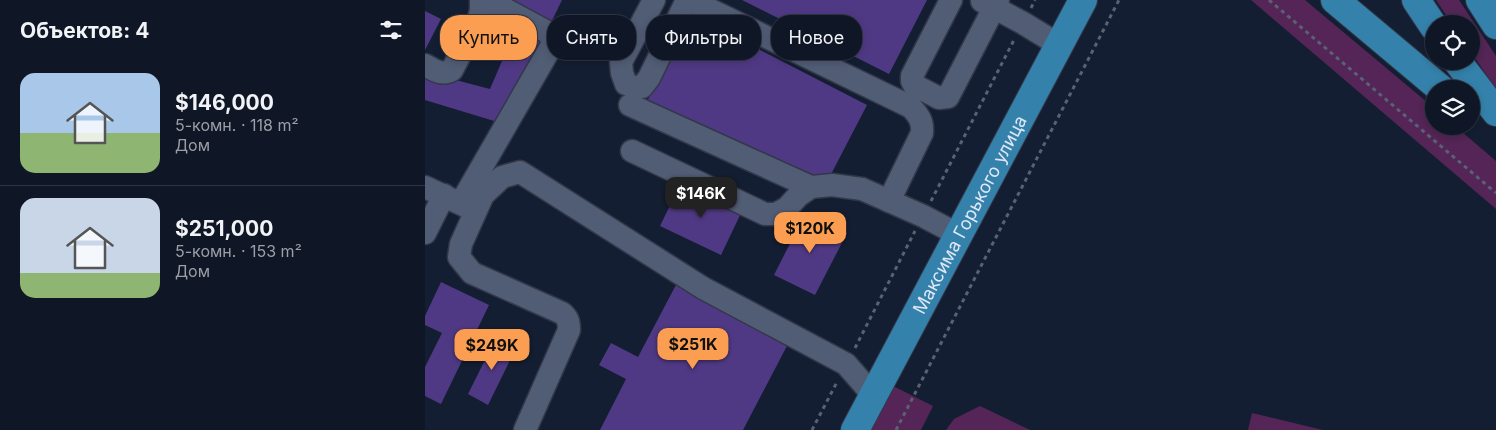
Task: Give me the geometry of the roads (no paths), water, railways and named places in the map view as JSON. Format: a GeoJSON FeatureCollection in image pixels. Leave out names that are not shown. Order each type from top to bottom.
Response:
{"type":"FeatureCollection","features":[{"type":"Feature","properties":{"kind":"main road","name":"Максима Горького улица"},"geometry":{"type":"LineString","coordinates":[[855,430],[1083,0]]}},
{"type":"Feature","properties":{"kind":"main road"},"geometry":{"type":"LineString","coordinates":[[1335,0],[1430,80]]}},
{"type":"Feature","properties":{"kind":"main road"},"geometry":{"type":"LineString","coordinates":[[1416,0],[1426,15]]}},
{"type":"Feature","properties":{"kind":"main road"},"geometry":{"type":"LineString","coordinates":[[1480,0],[1496,25]]}},
{"type":"Feature","properties":{"kind":"main road"},"geometry":{"type":"LineString","coordinates":[[1464,70],[1496,112]]}},
{"type":"Feature","properties":{"kind":"main road"},"geometry":{"type":"LineString","coordinates":[[1480,119],[1496,129]]}},
{"type":"Feature","properties":{"kind":"lane"},"geometry":{"type":"LineString","coordinates":[[425,65],[441,73],[447,74],[452,70],[479,18],[481,0]]}},
{"type":"Feature","properties":{"kind":"lane"},"geometry":{"type":"LineString","coordinates":[[425,233],[505,128],[552,44],[551,34],[488,0]]}},
{"type":"Feature","properties":{"kind":"lane"},"geometry":{"type":"LineString","coordinates":[[654,0],[621,62],[626,84],[635,88],[642,87],[649,78],[689,0],[911,107],[920,116],[923,124],[923,133],[889,201]]}},
{"type":"Feature","properties":{"kind":"lane"},"geometry":{"type":"LineString","coordinates":[[951,0],[912,76],[914,85],[939,98],[948,97],[991,2],[1059,45]]}},
{"type":"Feature","properties":{"kind":"lane"},"geometry":{"type":"LineString","coordinates":[[630,105],[811,187]]}},
{"type":"Feature","properties":{"kind":"lane"},"geometry":{"type":"LineString","coordinates":[[632,151],[765,214],[776,214],[787,208],[798,196],[811,187],[832,185],[861,189],[923,216],[959,235]]}},
{"type":"Feature","properties":{"kind":"lane"},"geometry":{"type":"LineString","coordinates":[[451,199],[483,195],[502,177],[520,172],[703,288],[846,364],[873,395]]}},
{"type":"Feature","properties":{"kind":"lane"},"geometry":{"type":"LineString","coordinates":[[451,199],[461,244],[459,257],[473,273],[562,313],[569,322],[569,330],[525,430]]}}]}
